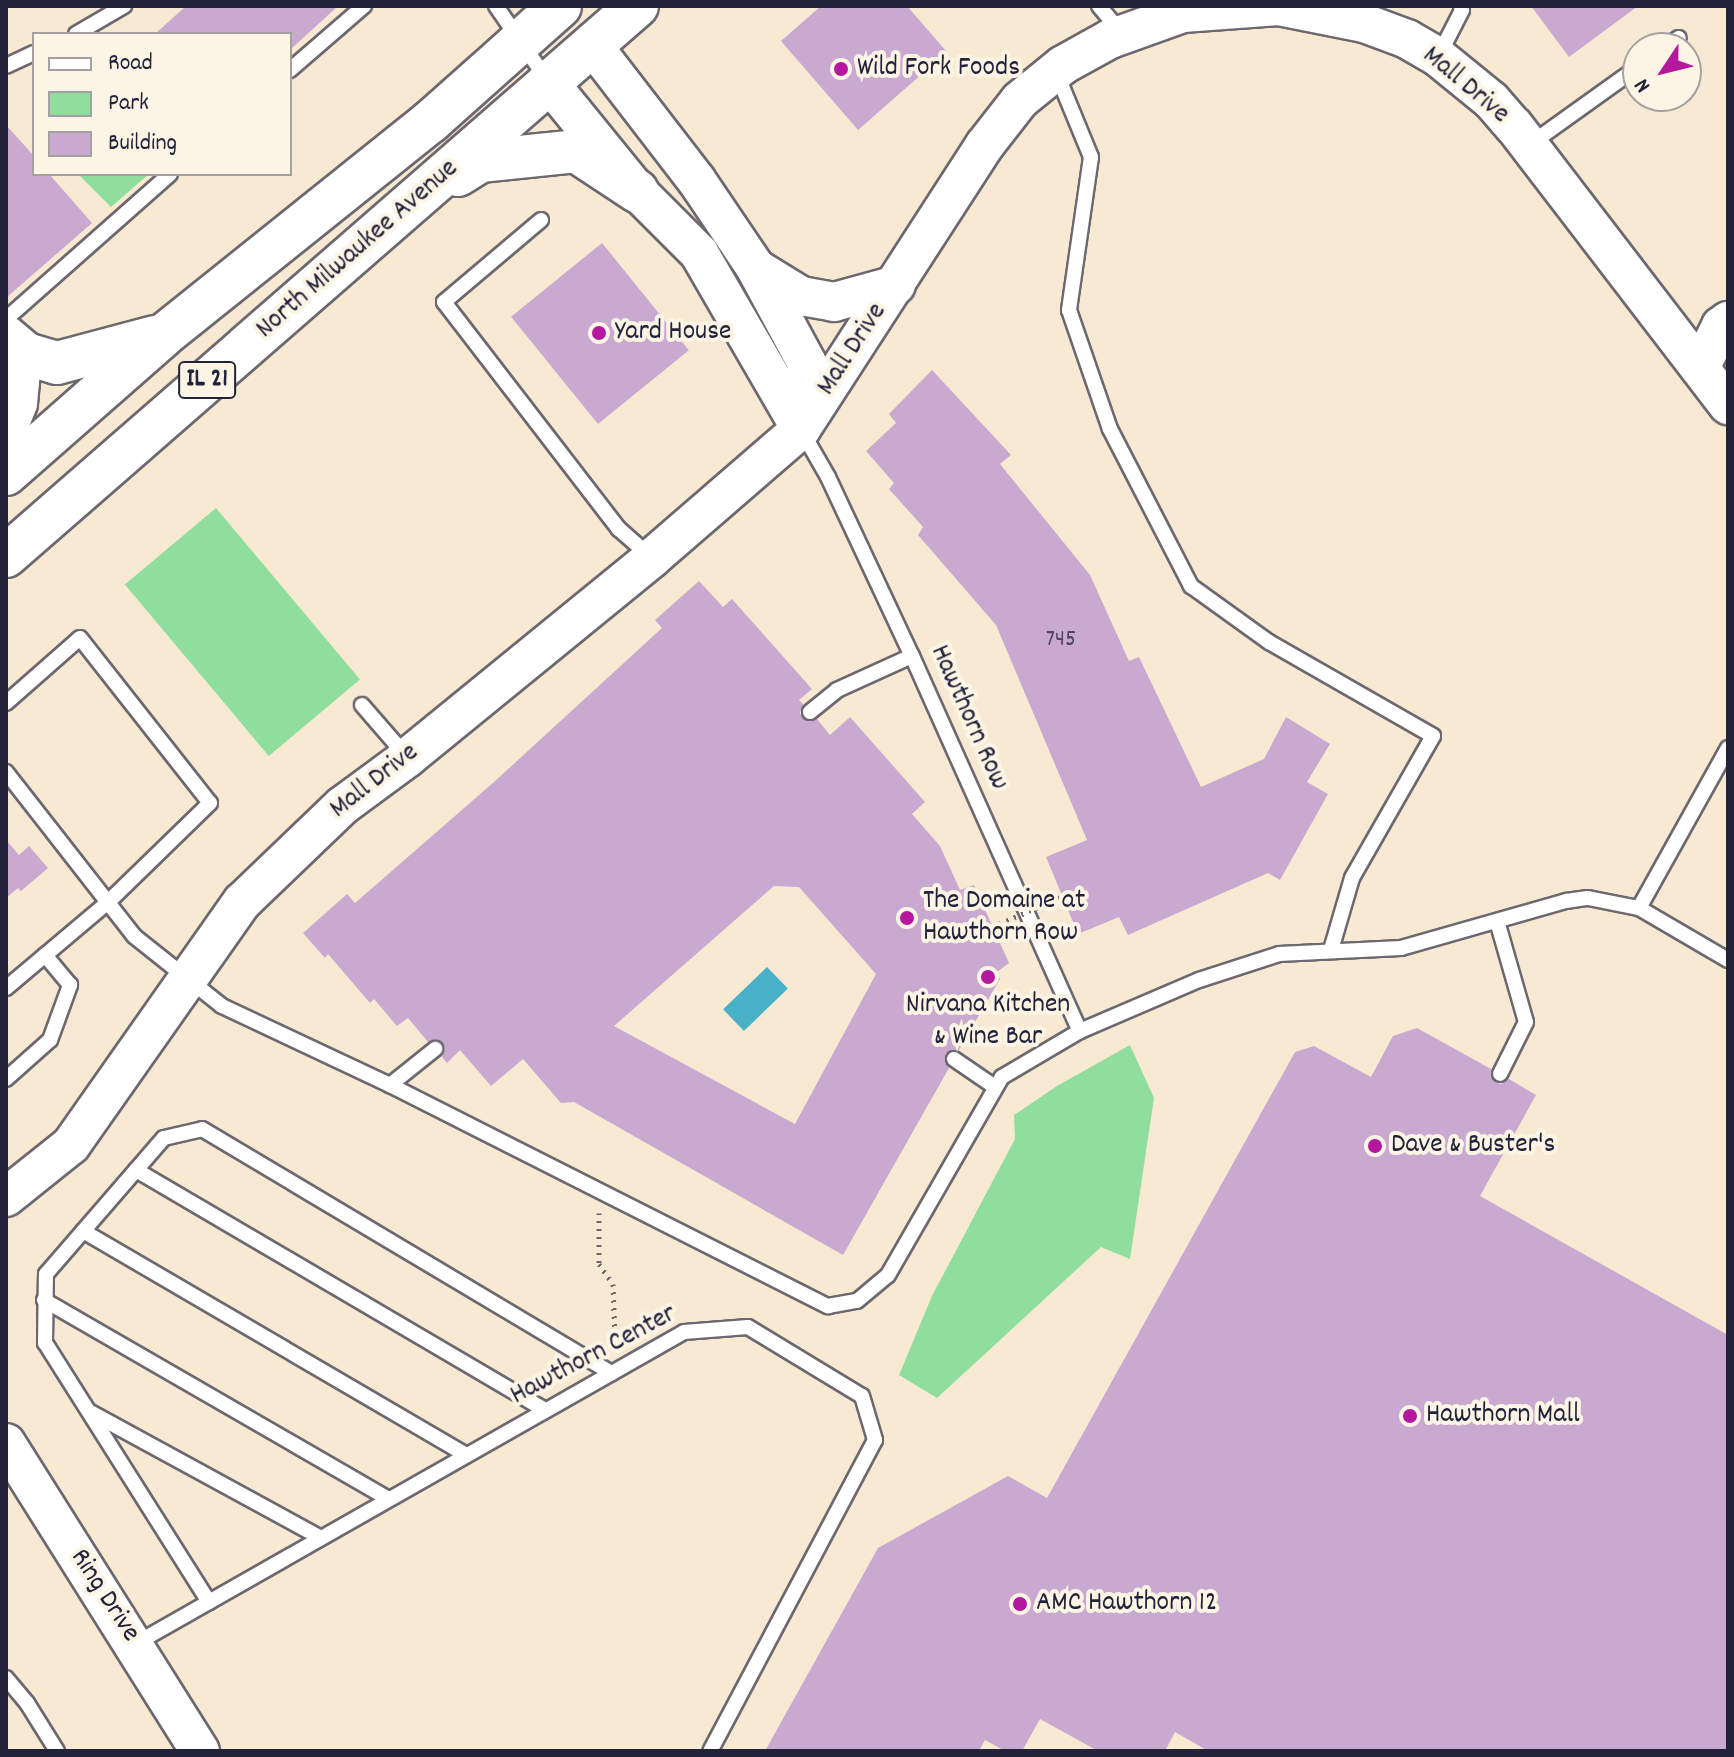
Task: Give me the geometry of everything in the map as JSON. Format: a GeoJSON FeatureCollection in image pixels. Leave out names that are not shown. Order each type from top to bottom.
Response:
{"type":"FeatureCollection","features":[{"type":"Feature","properties":{"kind":"main road","name":"North Milwaukee Avenue"},"geometry":{"type":"LineString","coordinates":[[6,556],[551,85],[571,20],[637,6]]}},
{"type":"Feature","properties":{"kind":"main road","name":"IL 21"},"geometry":{"type":"LineString","coordinates":[[520,44],[571,20]]}},
{"type":"Feature","properties":{"kind":"main road","name":"North Milwaukee Avenue"},"geometry":{"type":"LineString","coordinates":[[6,474],[164,335],[430,122],[520,44]]}},
{"type":"Feature","properties":{"kind":"main road"},"geometry":{"type":"LineString","coordinates":[[409,205],[480,161],[576,151],[637,191]]}},
{"type":"Feature","properties":{"kind":"main road"},"geometry":{"type":"LineString","coordinates":[[6,337],[26,354],[57,363],[164,335]]}},
{"type":"Feature","properties":{"kind":"main road"},"geometry":{"type":"LineString","coordinates":[[6,354],[18,381],[16,403],[6,428]]}},
{"type":"Feature","properties":{"kind":"street","name":"Mall Drive"},"geometry":{"type":"LineString","coordinates":[[6,1197],[71,1145],[242,902],[342,806],[407,758],[652,558],[801,429],[984,146],[1020,100],[1111,20],[1249,6],[1311,8],[1407,39],[1438,57],[1491,100],[1714,366],[1728,405]]}},
{"type":"Feature","properties":{"kind":"street"},"geometry":{"type":"LineString","coordinates":[[571,20],[697,181],[755,267],[807,363],[801,429]]}},
{"type":"Feature","properties":{"kind":"street"},"geometry":{"type":"LineString","coordinates":[[551,85],[637,191],[699,253],[801,429]]}},
{"type":"Feature","properties":{"kind":"street"},"geometry":{"type":"LineString","coordinates":[[755,267],[801,296],[834,302],[896,285]]}},
{"type":"Feature","properties":{"kind":"street"},"geometry":{"type":"LineString","coordinates":[[1714,366],[1721,326],[1728,321]]}},
{"type":"Feature","properties":{"kind":"street","name":"Ring Drive"},"geometry":{"type":"LineString","coordinates":[[6,1443],[200,1751]]}},
{"type":"Feature","properties":{"kind":"lane"},"geometry":{"type":"LineString","coordinates":[[79,32],[124,6]]}},
{"type":"Feature","properties":{"kind":"lane"},"geometry":{"type":"LineString","coordinates":[[292,68],[364,6]]}},
{"type":"Feature","properties":{"kind":"lane"},"geometry":{"type":"LineString","coordinates":[[496,6],[551,85]]}},
{"type":"Feature","properties":{"kind":"lane"},"geometry":{"type":"LineString","coordinates":[[1438,57],[1464,7]]}},
{"type":"Feature","properties":{"kind":"lane"},"geometry":{"type":"LineString","coordinates":[[6,66],[32,54]]}},
{"type":"Feature","properties":{"kind":"lane"},"geometry":{"type":"LineString","coordinates":[[1056,71],[1091,157],[1069,310],[1110,429],[1191,586],[1269,642],[1433,736],[1352,878],[1331,950]]}},
{"type":"Feature","properties":{"kind":"lane"},"geometry":{"type":"LineString","coordinates":[[1529,145],[1622,78]]}},
{"type":"Feature","properties":{"kind":"lane"},"geometry":{"type":"LineString","coordinates":[[6,319],[168,176]]}},
{"type":"Feature","properties":{"kind":"lane"},"geometry":{"type":"LineString","coordinates":[[541,220],[444,302],[619,529],[652,558]]}},
{"type":"Feature","properties":{"kind":"lane","name":"Hawthorn Row"},"geometry":{"type":"LineString","coordinates":[[801,429],[828,477],[912,656],[1080,1031]]}},
{"type":"Feature","properties":{"kind":"lane"},"geometry":{"type":"LineString","coordinates":[[6,703],[80,638],[210,803],[107,903],[6,988]]}},
{"type":"Feature","properties":{"kind":"lane"},"geometry":{"type":"LineString","coordinates":[[810,712],[837,690],[912,656]]}},
{"type":"Feature","properties":{"kind":"lane"},"geometry":{"type":"LineString","coordinates":[[362,705],[407,758]]}},
{"type":"Feature","properties":{"kind":"lane"},"geometry":{"type":"LineString","coordinates":[[1639,908],[1728,748]]}},
{"type":"Feature","properties":{"kind":"lane"},"geometry":{"type":"LineString","coordinates":[[6,772],[134,936],[222,1006],[390,1085],[828,1306],[857,1301],[888,1275],[1002,1077],[1080,1031],[1199,980],[1279,954],[1401,948],[1588,898],[1639,908],[1728,960]]}},
{"type":"Feature","properties":{"kind":"lane"},"geometry":{"type":"LineString","coordinates":[[1497,921],[1526,1022],[1500,1074]]}},
{"type":"Feature","properties":{"kind":"lane"},"geometry":{"type":"LineString","coordinates":[[6,1079],[50,1040],[70,985],[45,955]]}},
{"type":"Feature","properties":{"kind":"lane"},"geometry":{"type":"LineString","coordinates":[[390,1085],[435,1049]]}},
{"type":"Feature","properties":{"kind":"lane"},"geometry":{"type":"LineString","coordinates":[[954,1059],[995,1087]]}},
{"type":"Feature","properties":{"kind":"lane"},"geometry":{"type":"LineString","coordinates":[[209,1602],[45,1343],[46,1274],[164,1138],[202,1129],[612,1373]]}},
{"type":"Feature","properties":{"kind":"lane"},"geometry":{"type":"LineString","coordinates":[[136,1170],[545,1410]]}},
{"type":"Feature","properties":{"kind":"lane"},"geometry":{"type":"LineString","coordinates":[[83,1231],[466,1455]]}},
{"type":"Feature","properties":{"kind":"lane"},"geometry":{"type":"LineString","coordinates":[[44,1300],[389,1499]]}},
{"type":"Feature","properties":{"kind":"lane","name":"Hawthorn Center"},"geometry":{"type":"LineString","coordinates":[[135,1645],[684,1332],[748,1327],[862,1396],[875,1440],[710,1751]]}},
{"type":"Feature","properties":{"kind":"lane"},"geometry":{"type":"LineString","coordinates":[[88,1411],[321,1538]]}},
{"type":"Feature","properties":{"kind":"lane"},"geometry":{"type":"LineString","coordinates":[[6,1678],[27,1703],[57,1751]]}},
{"type":"Feature","properties":{"kind":"path"},"geometry":{"type":"LineString","coordinates":[[992,927],[1061,897]]}},
{"type":"Feature","properties":{"kind":"path"},"geometry":{"type":"LineString","coordinates":[[599,1210],[599,1264],[613,1284],[615,1339]]}},
{"type":"Feature","properties":{"kind":"green space"},"geometry":{"type":"Polygon","coordinates":[[[80,176],[147,176],[111,207],[80,176]]]}},
{"type":"Feature","properties":{"kind":"green space"},"geometry":{"type":"Polygon","coordinates":[[[216,508],[360,680],[269,756],[125,584],[216,508]]]}},
{"type":"Feature","properties":{"kind":"green space"},"geometry":{"type":"Polygon","coordinates":[[[1130,1045],[1154,1098],[1130,1259],[1101,1247],[937,1398],[899,1375],[932,1296],[1015,1139],[1014,1115],[1057,1086],[1130,1045]]]}},
{"type":"Feature","properties":{"kind":"water"},"geometry":{"type":"Polygon","coordinates":[[[767,967],[788,989],[744,1031],[723,1009],[767,967]]]}},
{"type":"Feature","properties":{"kind":"building"},"geometry":{"type":"Polygon","coordinates":[[[186,6],[338,6],[292,48],[292,32],[157,32],[186,6]]]}},
{"type":"Feature","properties":{"kind":"building"},"geometry":{"type":"Polygon","coordinates":[[[821,6],[907,6],[947,52],[858,130],[781,41],[821,6]]]}},
{"type":"Feature","properties":{"kind":"building"},"geometry":{"type":"Polygon","coordinates":[[[1531,6],[1638,6],[1569,57],[1531,6]]]}},
{"type":"Feature","properties":{"kind":"building"},"geometry":{"type":"Polygon","coordinates":[[[6,125],[32,154],[32,176],[51,176],[92,223],[6,298],[6,125]]]}},
{"type":"Feature","properties":{"kind":"building","name":"Yard House"},"geometry":{"type":"Polygon","coordinates":[[[602,243],[689,350],[598,424],[511,317],[602,243]]]}},
{"type":"Feature","properties":{"kind":"building","name":"The Domaine at Hawthorn Row"},"geometry":{"type":"Polygon","coordinates":[[[932,370],[1011,455],[1000,464],[1090,575],[1129,661],[1139,657],[1201,787],[1264,759],[1286,717],[1330,744],[1307,782],[1328,794],[1280,880],[1268,873],[1128,935],[1119,917],[1078,934],[1046,857],[1087,840],[996,625],[918,535],[923,527],[889,489],[894,483],[866,451],[896,423],[889,414],[932,370]]]}},
{"type":"Feature","properties":{"kind":"building","name":"The Domaine at Hawthorn Row"},"geometry":{"type":"Polygon","coordinates":[[[699,581],[723,607],[732,599],[812,689],[799,700],[803,704],[800,713],[803,719],[817,719],[830,735],[850,717],[925,802],[912,814],[940,846],[960,890],[974,885],[1009,963],[997,972],[1000,979],[959,1050],[950,1050],[945,1054],[945,1063],[949,1068],[843,1255],[574,1102],[561,1103],[523,1059],[491,1086],[460,1050],[447,1063],[442,1057],[445,1048],[442,1042],[428,1042],[408,1018],[397,1026],[374,999],[370,1003],[328,954],[325,958],[303,933],[347,894],[355,903],[494,782],[662,628],[655,620],[699,581]],[[774,886],[614,1026],[795,1124],[876,974],[799,887],[774,886]]]}},
{"type":"Feature","properties":{"kind":"building"},"geometry":{"type":"Polygon","coordinates":[[[6,840],[19,855],[29,846],[48,868],[21,891],[18,888],[6,898],[6,840]]]}},
{"type":"Feature","properties":{"kind":"building","name":"Hawthorn Mall"},"geometry":{"type":"Polygon","coordinates":[[[1417,1028],[1491,1069],[1495,1082],[1501,1084],[1509,1079],[1536,1095],[1480,1196],[1728,1335],[1728,1751],[1208,1751],[1175,1732],[1165,1751],[1098,1751],[1040,1719],[1022,1751],[1005,1751],[985,1740],[979,1751],[765,1751],[878,1548],[1008,1476],[1047,1498],[1295,1052],[1314,1046],[1371,1077],[1393,1036],[1417,1028]]]}},
{"type":"Feature","properties":{"kind":"place","name":"Wild Fork Foods"},"geometry":{"type":"Point","coordinates":[841,69]}},
{"type":"Feature","properties":{"kind":"place","name":"Yard House"},"geometry":{"type":"Point","coordinates":[599,333]}},
{"type":"Feature","properties":{"kind":"place","name":"The Domaine at Hawthorn Row"},"geometry":{"type":"Point","coordinates":[907,918]}},
{"type":"Feature","properties":{"kind":"place","name":"Nirvana Kitchen & Wine Bar"},"geometry":{"type":"Point","coordinates":[988,977]}},
{"type":"Feature","properties":{"kind":"place","name":"Dave & Buster's"},"geometry":{"type":"Point","coordinates":[1375,1146]}},
{"type":"Feature","properties":{"kind":"place","name":"Hawthorn Mall"},"geometry":{"type":"Point","coordinates":[1410,1416]}},
{"type":"Feature","properties":{"kind":"place","name":"AMC Hawthorn 12"},"geometry":{"type":"Point","coordinates":[1020,1604]}}]}
